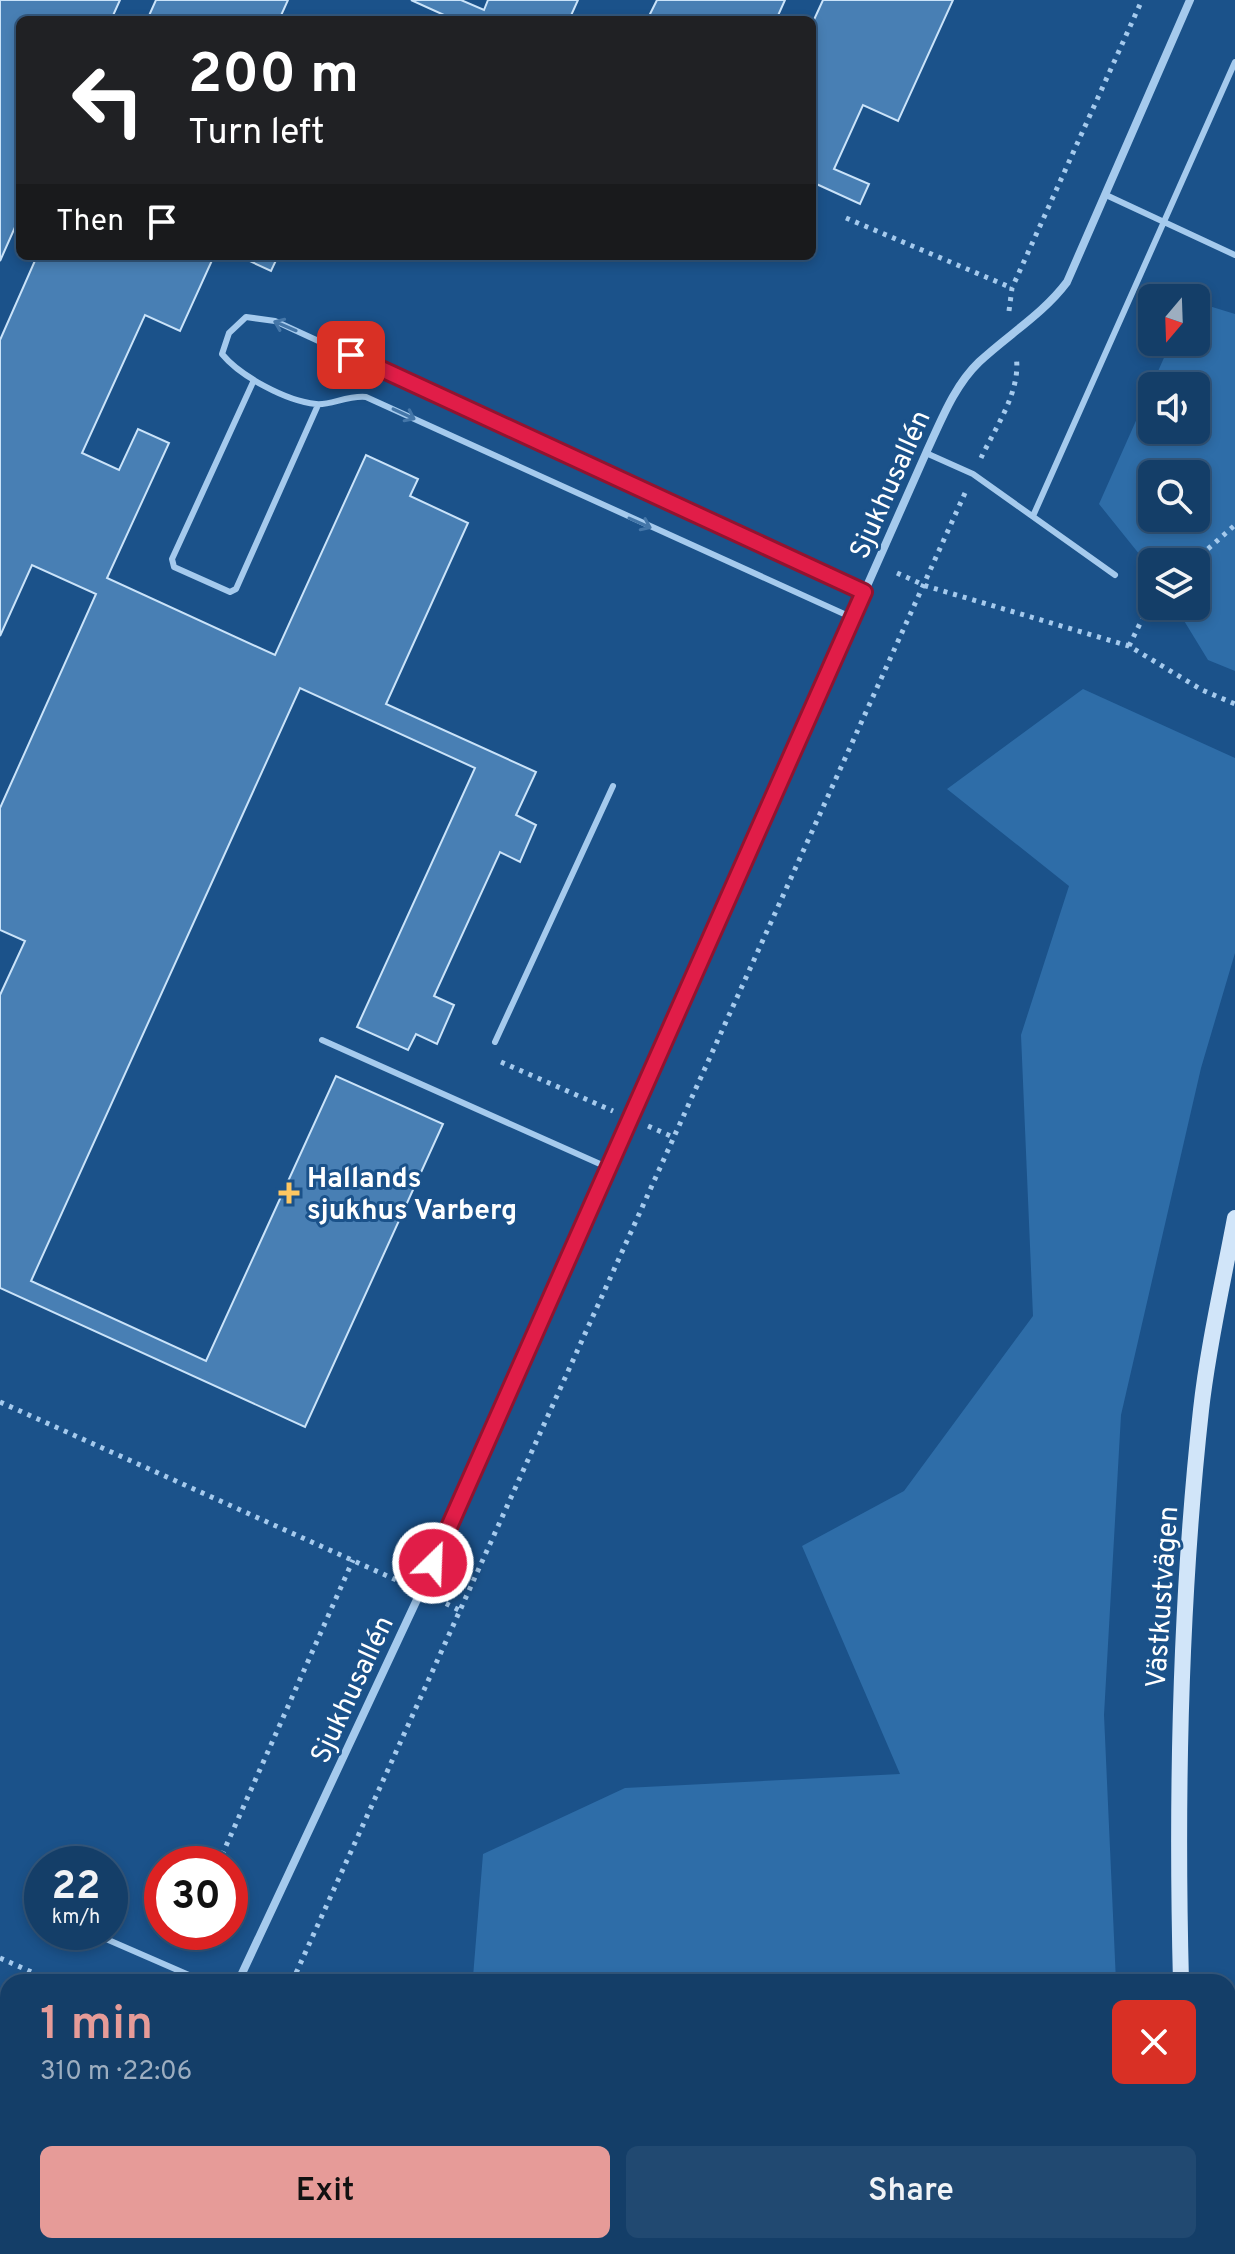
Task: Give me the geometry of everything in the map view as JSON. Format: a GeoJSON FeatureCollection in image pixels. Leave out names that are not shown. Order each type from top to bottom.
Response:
{"type":"FeatureCollection","features":[{"type":"Feature","properties":{"kind":"street","name":"Sjukhusallén"},"geometry":{"type":"LineString","coordinates":[[242,1974],[421,1591],[926,453],[963,380],[1054,299],[1067,282],[1190,0]]}},
{"type":"Feature","properties":{"kind":"street","name":"Västkustvägen"},"geometry":{"type":"LineString","coordinates":[[1181,1974],[1179,1710],[1191,1537],[1201,1408],[1235,1218]]}},
{"type":"Feature","properties":{"kind":"lane"},"geometry":{"type":"LineString","coordinates":[[1033,516],[1235,62]]}},
{"type":"Feature","properties":{"kind":"lane"},"geometry":{"type":"LineString","coordinates":[[1106,195],[1235,255]]}},
{"type":"Feature","properties":{"kind":"lane"},"geometry":{"type":"LineString","coordinates":[[853,618],[366,397],[348,395],[318,405],[254,380],[237,372],[222,354],[229,333],[246,317],[287,326],[864,592]]}},
{"type":"Feature","properties":{"kind":"lane"},"geometry":{"type":"LineString","coordinates":[[254,380],[172,559],[174,567],[230,592],[236,589],[318,405]]}},
{"type":"Feature","properties":{"kind":"lane"},"geometry":{"type":"LineString","coordinates":[[926,453],[973,474],[1115,575]]}},
{"type":"Feature","properties":{"kind":"lane"},"geometry":{"type":"LineString","coordinates":[[495,1042],[613,786]]}},
{"type":"Feature","properties":{"kind":"lane"},"geometry":{"type":"LineString","coordinates":[[322,1040],[609,1168]]}},
{"type":"Feature","properties":{"kind":"lane"},"geometry":{"type":"LineString","coordinates":[[128,1949],[187,1974]]}},
{"type":"Feature","properties":{"kind":"path"},"geometry":{"type":"LineString","coordinates":[[296,1974],[782,892],[926,586],[1019,370],[1009,309],[1012,288],[1142,0]]}},
{"type":"Feature","properties":{"kind":"path"},"geometry":{"type":"LineString","coordinates":[[846,218],[1012,288]]}},
{"type":"Feature","properties":{"kind":"path"},"geometry":{"type":"LineString","coordinates":[[1209,548],[1235,525]]}},
{"type":"Feature","properties":{"kind":"path"},"geometry":{"type":"LineString","coordinates":[[878,564],[926,586],[1129,646],[1202,690],[1235,704]]}},
{"type":"Feature","properties":{"kind":"path"},"geometry":{"type":"LineString","coordinates":[[1129,646],[1142,620]]}},
{"type":"Feature","properties":{"kind":"path"},"geometry":{"type":"LineString","coordinates":[[495,1042],[493,1055],[499,1061],[673,1137]]}},
{"type":"Feature","properties":{"kind":"path"},"geometry":{"type":"LineString","coordinates":[[0,1402],[461,1611]]}},
{"type":"Feature","properties":{"kind":"path"},"geometry":{"type":"LineString","coordinates":[[226,1846],[353,1560]]}},
{"type":"Feature","properties":{"kind":"path"},"geometry":{"type":"LineString","coordinates":[[0,1958],[36,1974]]}},
{"type":"Feature","properties":{"kind":"shaded area"},"geometry":{"type":"Polygon","coordinates":[[[1210,306],[1235,314],[1235,671],[1208,660],[1184,620],[1210,620],[1210,548],[1138,548],[1138,553],[1099,504],[1138,416],[1138,444],[1210,444],[1210,372],[1158,372],[1165,356],[1210,356],[1210,306]]]}},
{"type":"Feature","properties":{"kind":"shaded area"},"geometry":{"type":"Polygon","coordinates":[[[1083,689],[1235,758],[1235,953],[1201,1068],[1121,1415],[1104,1715],[1116,1974],[473,1974],[483,1854],[625,1788],[900,1774],[802,1546],[904,1491],[1033,1316],[1021,1035],[1069,886],[947,789],[1083,689]]]}},
{"type":"Feature","properties":{"kind":"building"},"geometry":{"type":"Polygon","coordinates":[[[0,0],[120,0],[113,16],[16,16],[16,225],[0,261],[0,0]]]}},
{"type":"Feature","properties":{"kind":"building"},"geometry":{"type":"Polygon","coordinates":[[[156,0],[288,0],[281,16],[149,16],[156,0]]]}},
{"type":"Feature","properties":{"kind":"building"},"geometry":{"type":"Polygon","coordinates":[[[411,0],[461,0],[484,10],[488,0],[578,0],[571,16],[446,16],[411,0]]]}},
{"type":"Feature","properties":{"kind":"building"},"geometry":{"type":"Polygon","coordinates":[[[657,0],[785,0],[778,16],[649,16],[657,0]]]}},
{"type":"Feature","properties":{"kind":"building"},"geometry":{"type":"Polygon","coordinates":[[[823,0],[953,0],[898,121],[863,105],[834,169],[869,184],[860,204],[816,184],[816,16],[823,0]]]}},
{"type":"Feature","properties":{"kind":"building"},"geometry":{"type":"Polygon","coordinates":[[[35,260],[212,260],[180,331],[145,315],[82,453],[119,470],[138,429],[169,443],[107,578],[275,655],[366,455],[418,479],[410,496],[468,523],[386,704],[536,772],[516,815],[536,825],[520,862],[500,852],[434,996],[454,1005],[437,1044],[416,1034],[408,1050],[357,1027],[475,768],[300,688],[31,1281],[206,1361],[336,1076],[443,1124],[305,1427],[0,1288],[0,995],[25,941],[0,930],[0,808],[96,594],[32,565],[0,636],[0,340],[35,260]]]}},
{"type":"Feature","properties":{"kind":"building"},"geometry":{"type":"Polygon","coordinates":[[[248,260],[276,260],[271,271],[248,260]]]}},
{"type":"Feature","properties":{"kind":"place","name":"Hallands sjukhus Varberg"},"geometry":{"type":"Point","coordinates":[289,1193]}},
{"type":"Feature","properties":{"kind":"route"},"geometry":{"type":"LineString","coordinates":[[351,355],[864,592],[433,1563]]}}]}
